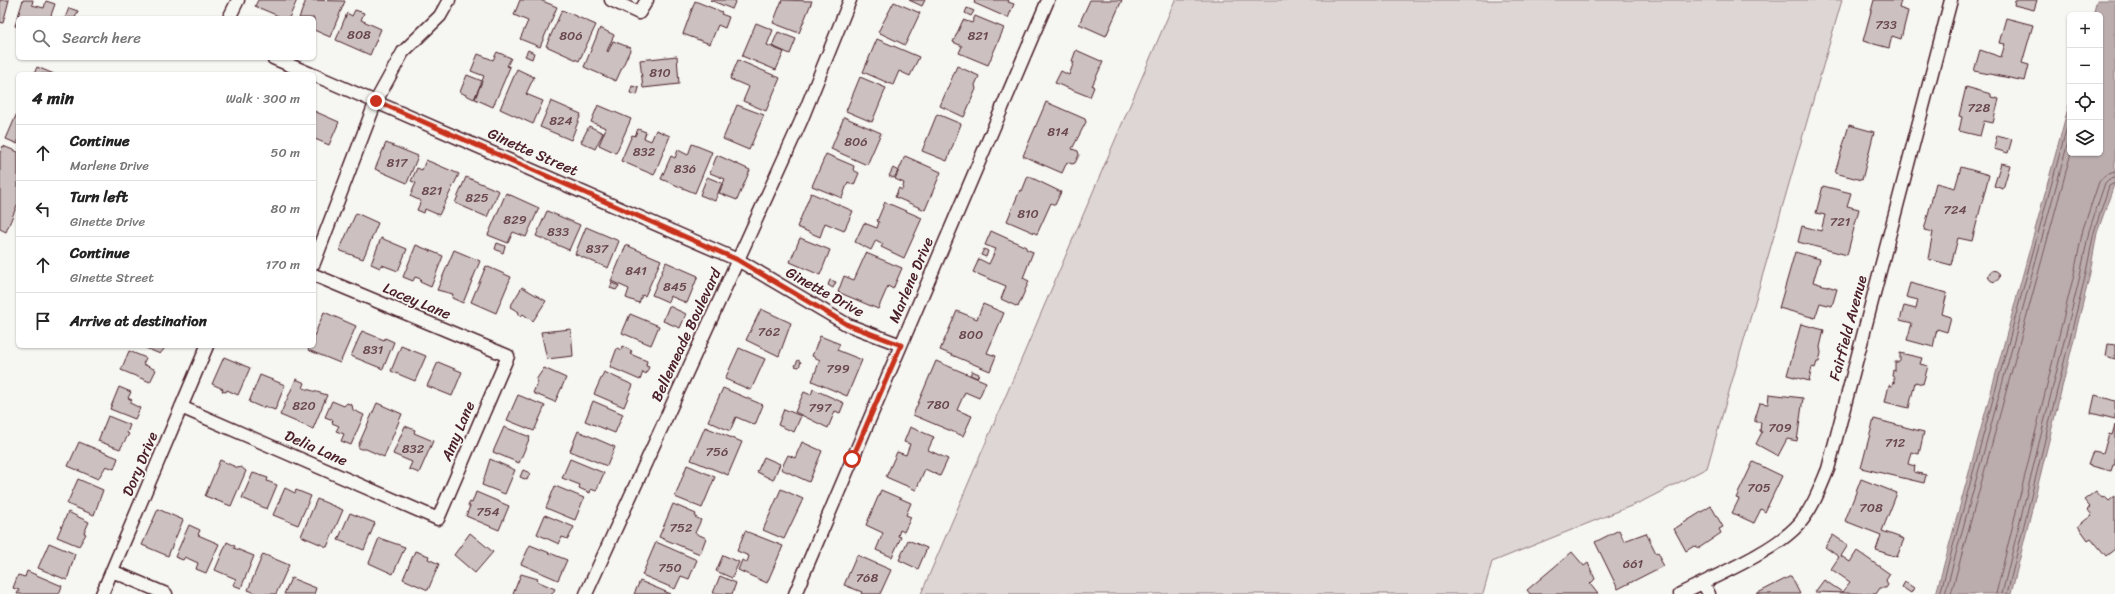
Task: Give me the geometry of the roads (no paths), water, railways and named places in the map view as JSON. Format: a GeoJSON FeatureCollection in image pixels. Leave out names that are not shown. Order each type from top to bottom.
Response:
{"type":"FeatureCollection","features":[{"type":"Feature","properties":{"kind":"street"},"geometry":{"type":"LineString","coordinates":[[230,16],[238,0]]}},
{"type":"Feature","properties":{"kind":"street"},"geometry":{"type":"LineString","coordinates":[[316,259],[376,101],[403,52],[440,16],[449,0]]}},
{"type":"Feature","properties":{"kind":"street"},"geometry":{"type":"LineString","coordinates":[[611,0],[639,12],[647,0]]}},
{"type":"Feature","properties":{"kind":"street","name":"Bellemeade Boulevard"},"geometry":{"type":"LineString","coordinates":[[586,594],[801,121],[850,0]]}},
{"type":"Feature","properties":{"kind":"street","name":"Marlene Drive"},"geometry":{"type":"LineString","coordinates":[[795,594],[1048,0]]}},
{"type":"Feature","properties":{"kind":"street","name":"Fairfield Avenue"},"geometry":{"type":"LineString","coordinates":[[1680,594],[1777,544],[1800,523],[1818,494],[1828,469],[1951,0]]}},
{"type":"Feature","properties":{"kind":"street"},"geometry":{"type":"LineString","coordinates":[[278,60],[306,72]]}},
{"type":"Feature","properties":{"kind":"street","name":"Ginette Street"},"geometry":{"type":"LineString","coordinates":[[316,76],[738,260]]}},
{"type":"Feature","properties":{"kind":"street","name":"Ginette Drive"},"geometry":{"type":"LineString","coordinates":[[738,260],[848,325],[901,345]]}},
{"type":"Feature","properties":{"kind":"street","name":"Lacey Lane"},"geometry":{"type":"LineString","coordinates":[[316,275],[508,356]]}},
{"type":"Feature","properties":{"kind":"street","name":"Dory Drive"},"geometry":{"type":"LineString","coordinates":[[102,594],[206,348]]}},
{"type":"Feature","properties":{"kind":"street","name":"Amy Lane"},"geometry":{"type":"LineString","coordinates":[[438,519],[508,356]]}},
{"type":"Feature","properties":{"kind":"street","name":"Delia Lane"},"geometry":{"type":"LineString","coordinates":[[181,407],[438,519]]}},
{"type":"Feature","properties":{"kind":"street"},"geometry":{"type":"LineString","coordinates":[[112,571],[166,594]]}},
{"type":"Feature","properties":{"kind":"street"},"geometry":{"type":"LineString","coordinates":[[1703,583],[1709,594]]}},
{"type":"Feature","properties":{"kind":"water"},"geometry":{"type":"Polygon","coordinates":[[[2097,0],[2115,0],[2115,182],[2097,233],[2089,278],[2011,594],[1936,594],[2067,112],[2067,156],[2103,156],[2103,12],[2094,12],[2097,0]]]}}]}
